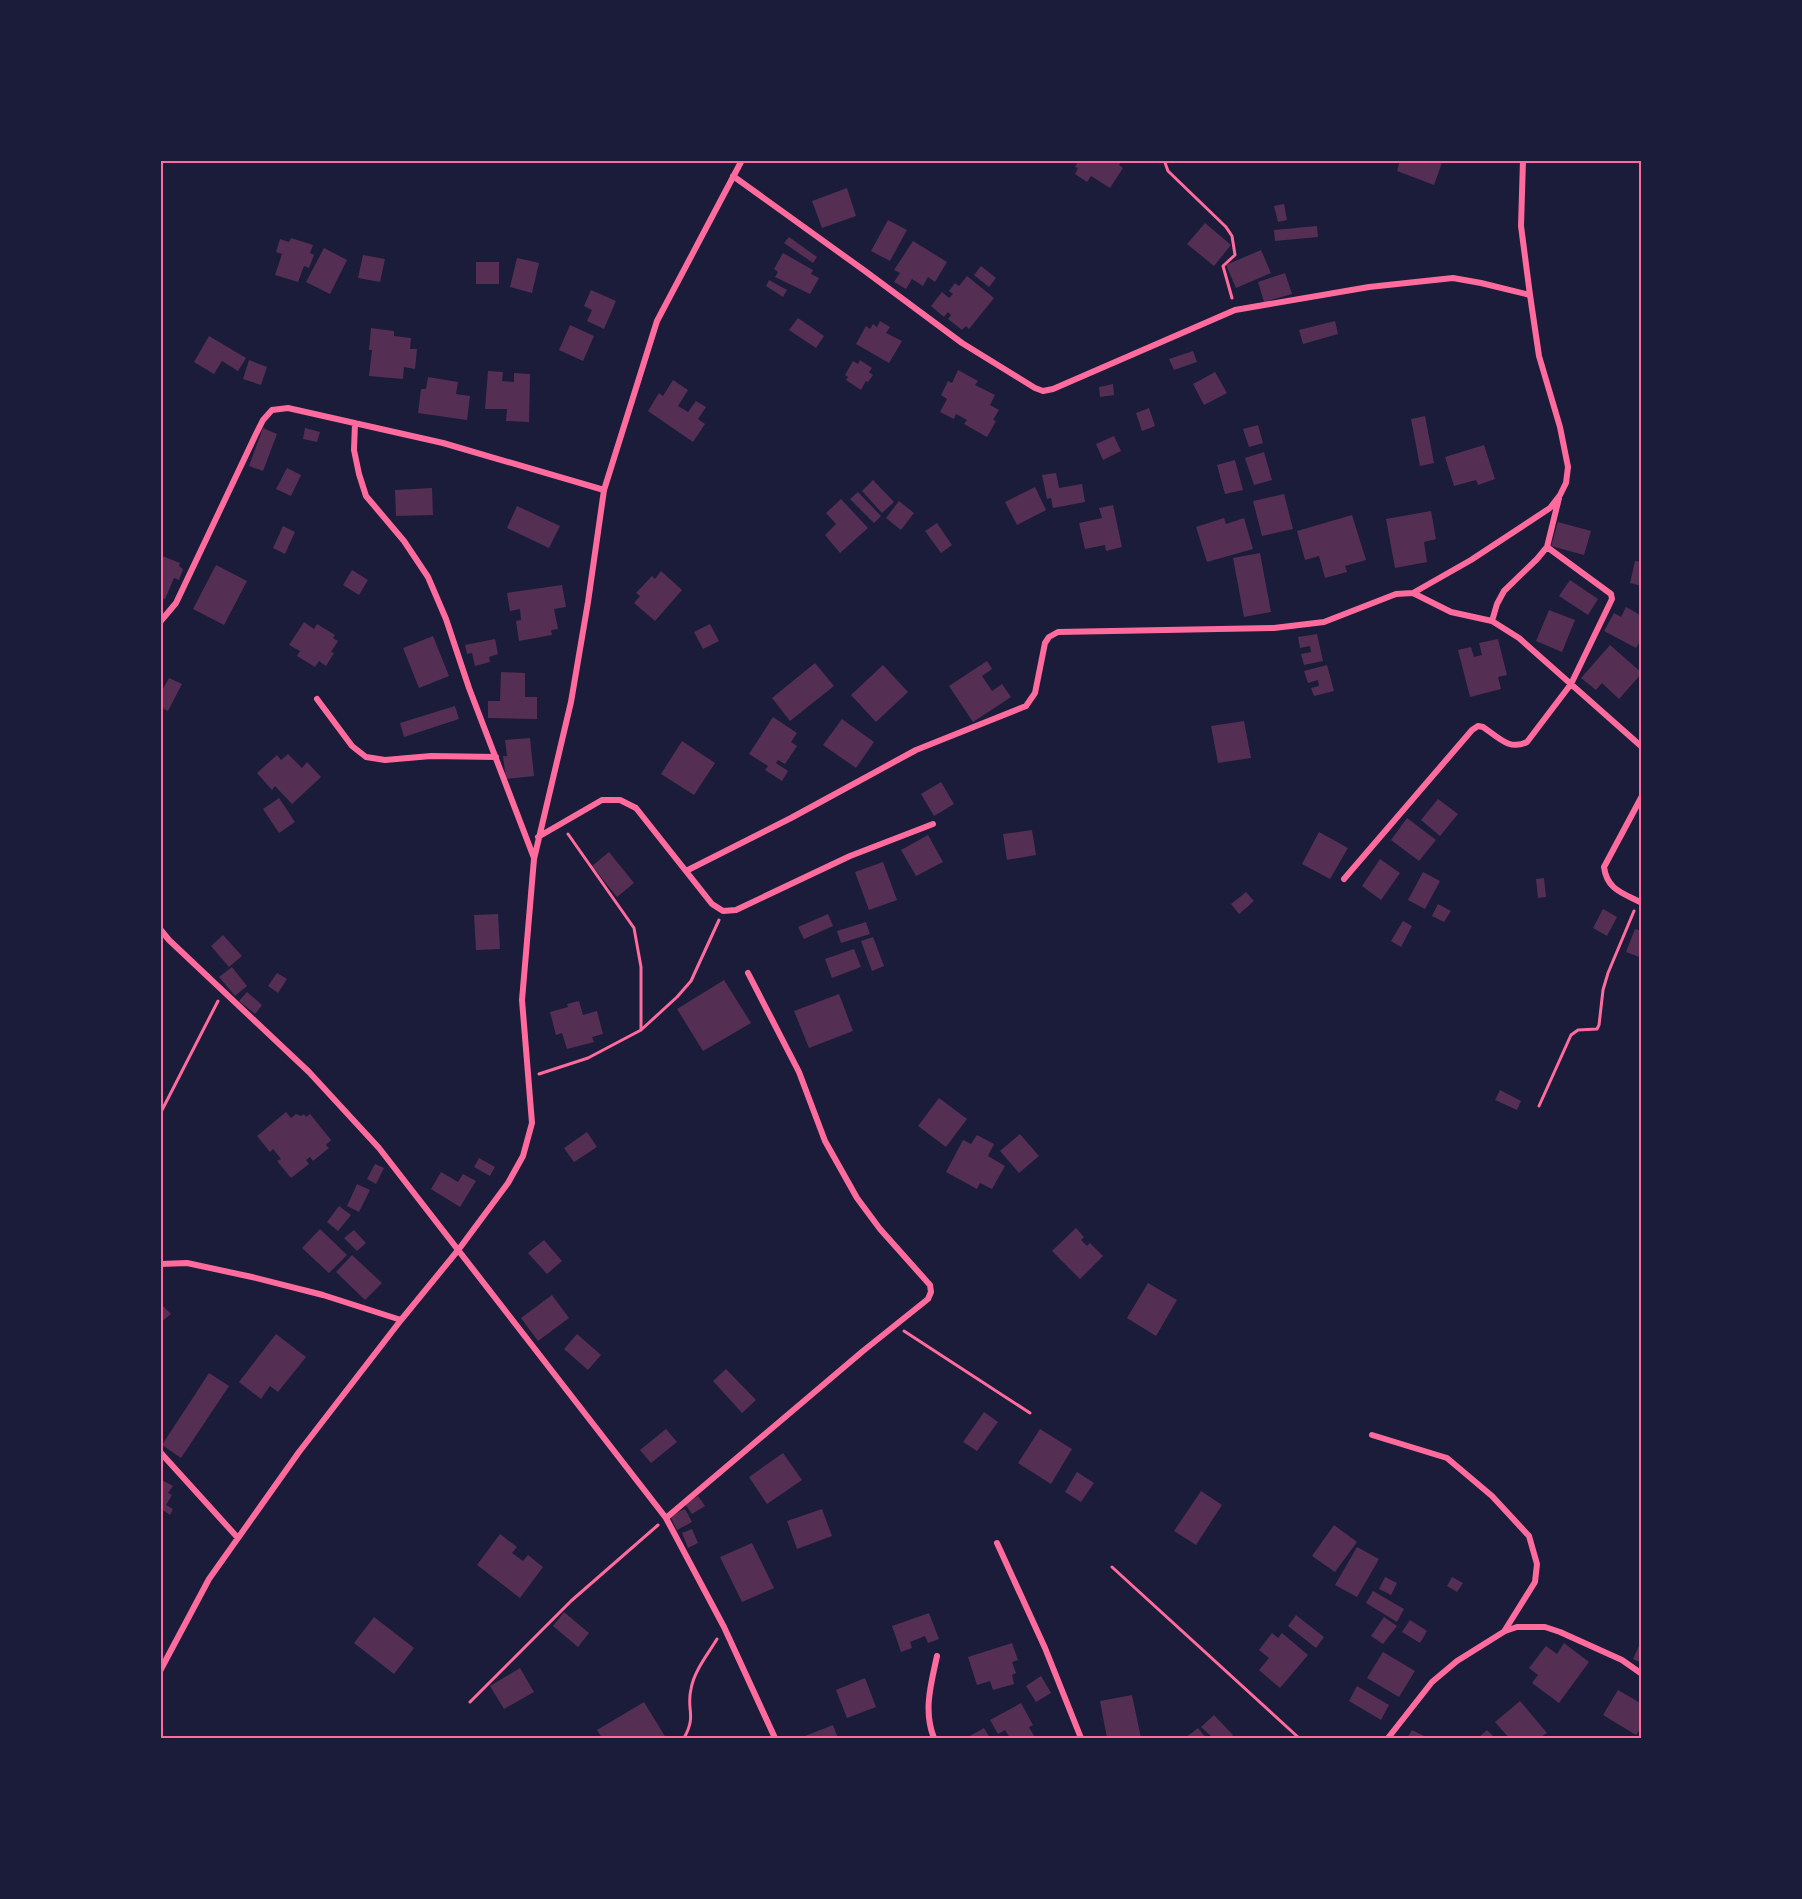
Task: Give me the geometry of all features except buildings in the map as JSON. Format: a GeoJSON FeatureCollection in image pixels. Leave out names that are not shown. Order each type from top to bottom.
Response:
{"type":"FeatureCollection","features":[{"type":"Feature","properties":{"kind":"street"},"geometry":{"type":"LineString","coordinates":[[160,1671],[209,1579],[299,1452],[508,1183],[523,1156],[532,1123],[522,1000],[534,859],[571,702],[604,490],[657,321],[742,160]]}},
{"type":"Feature","properties":{"kind":"street"},"geometry":{"type":"LineString","coordinates":[[686,871],[791,818],[916,750],[1026,706],[1035,693],[1046,643],[1049,637],[1058,632],[1274,628],[1324,622],[1396,594],[1413,593],[1518,531],[1550,508],[1566,483],[1568,467],[1560,427],[1539,356],[1530,295],[1521,226],[1523,160]]}},
{"type":"Feature","properties":{"kind":"street"},"geometry":{"type":"LineString","coordinates":[[733,176],[866,271],[962,344],[1043,391],[1053,389],[1235,310],[1369,287],[1453,278],[1481,282],[1530,295]]}},
{"type":"Feature","properties":{"kind":"street"},"geometry":{"type":"LineString","coordinates":[[160,622],[176,603],[256,434],[263,420],[272,410],[288,408],[443,443],[604,490]]}},
{"type":"Feature","properties":{"kind":"street"},"geometry":{"type":"LineString","coordinates":[[355,423],[354,450],[366,496],[404,541],[428,577],[446,619],[469,688],[534,859]]}},
{"type":"Feature","properties":{"kind":"street"},"geometry":{"type":"LineString","coordinates":[[1492,621],[1497,603],[1504,591],[1537,560],[1547,547],[1560,495]]}},
{"type":"Feature","properties":{"kind":"street"},"geometry":{"type":"LineString","coordinates":[[1344,879],[1472,730],[1478,726],[1483,727],[1511,746],[1519,746],[1527,742],[1571,684],[1612,599],[1611,594],[1547,547]]}},
{"type":"Feature","properties":{"kind":"street"},"geometry":{"type":"LineString","coordinates":[[1413,593],[1451,612],[1492,621],[1519,638],[1641,747]]}},
{"type":"Feature","properties":{"kind":"street"},"geometry":{"type":"LineString","coordinates":[[317,699],[352,746],[366,757],[386,760],[431,756],[496,757]]}},
{"type":"Feature","properties":{"kind":"street"},"geometry":{"type":"LineString","coordinates":[[1640,902],[1612,887],[1605,876],[1604,867],[1641,796]]}},
{"type":"Feature","properties":{"kind":"street"},"geometry":{"type":"LineString","coordinates":[[538,837],[602,800],[620,800],[636,808],[712,904],[723,911],[736,910],[850,856],[933,824]]}},
{"type":"Feature","properties":{"kind":"street"},"geometry":{"type":"LineString","coordinates":[[160,929],[309,1072],[379,1148],[666,1518],[724,1627],[775,1738]]}},
{"type":"Feature","properties":{"kind":"street"},"geometry":{"type":"LineString","coordinates":[[666,1518],[928,1299],[931,1292],[930,1285],[880,1229],[857,1198],[825,1141],[799,1072],[748,973]]}},
{"type":"Feature","properties":{"kind":"street"},"geometry":{"type":"LineString","coordinates":[[160,1264],[188,1263],[252,1277],[323,1295],[401,1320]]}},
{"type":"Feature","properties":{"kind":"street"},"geometry":{"type":"LineString","coordinates":[[1372,1435],[1447,1458],[1492,1496],[1528,1536],[1537,1564],[1535,1582],[1505,1630]]}},
{"type":"Feature","properties":{"kind":"street"},"geometry":{"type":"LineString","coordinates":[[160,1452],[238,1539]]}},
{"type":"Feature","properties":{"kind":"street"},"geometry":{"type":"LineString","coordinates":[[998,1543],[1045,1648],[1081,1738]]}},
{"type":"Feature","properties":{"kind":"street"},"geometry":{"type":"LineString","coordinates":[[1388,1738],[1432,1682],[1457,1661],[1505,1630],[1517,1627],[1545,1627],[1622,1660],[1641,1674]]}},
{"type":"Feature","properties":{"kind":"street"},"geometry":{"type":"LineString","coordinates":[[934,1738],[929,1726],[928,1696],[937,1656]]}},
{"type":"Feature","properties":{"kind":"path"},"geometry":{"type":"LineString","coordinates":[[1164,160],[1168,171],[1226,227],[1232,236],[1235,255],[1223,266],[1235,310]]}},
{"type":"Feature","properties":{"kind":"path"},"geometry":{"type":"LineString","coordinates":[[560,824],[634,928],[641,968],[641,1030]]}},
{"type":"Feature","properties":{"kind":"path"},"geometry":{"type":"LineString","coordinates":[[1539,1106],[1571,1035],[1578,1030],[1597,1029],[1599,1025],[1603,990],[1608,973],[1640,902]]}},
{"type":"Feature","properties":{"kind":"path"},"geometry":{"type":"LineString","coordinates":[[529,1078],[588,1058],[641,1030],[691,981],[723,911]]}},
{"type":"Feature","properties":{"kind":"path"},"geometry":{"type":"LineString","coordinates":[[160,1114],[224,991]]}},
{"type":"Feature","properties":{"kind":"path"},"geometry":{"type":"LineString","coordinates":[[896,1325],[1030,1413]]}},
{"type":"Feature","properties":{"kind":"path"},"geometry":{"type":"LineString","coordinates":[[470,1702],[571,1601],[666,1518]]}},
{"type":"Feature","properties":{"kind":"path"},"geometry":{"type":"LineString","coordinates":[[1112,1567],[1299,1738]]}},
{"type":"Feature","properties":{"kind":"path"},"geometry":{"type":"LineString","coordinates":[[684,1738],[690,1728],[692,1718],[691,1688],[694,1679],[724,1627]]}}]}
